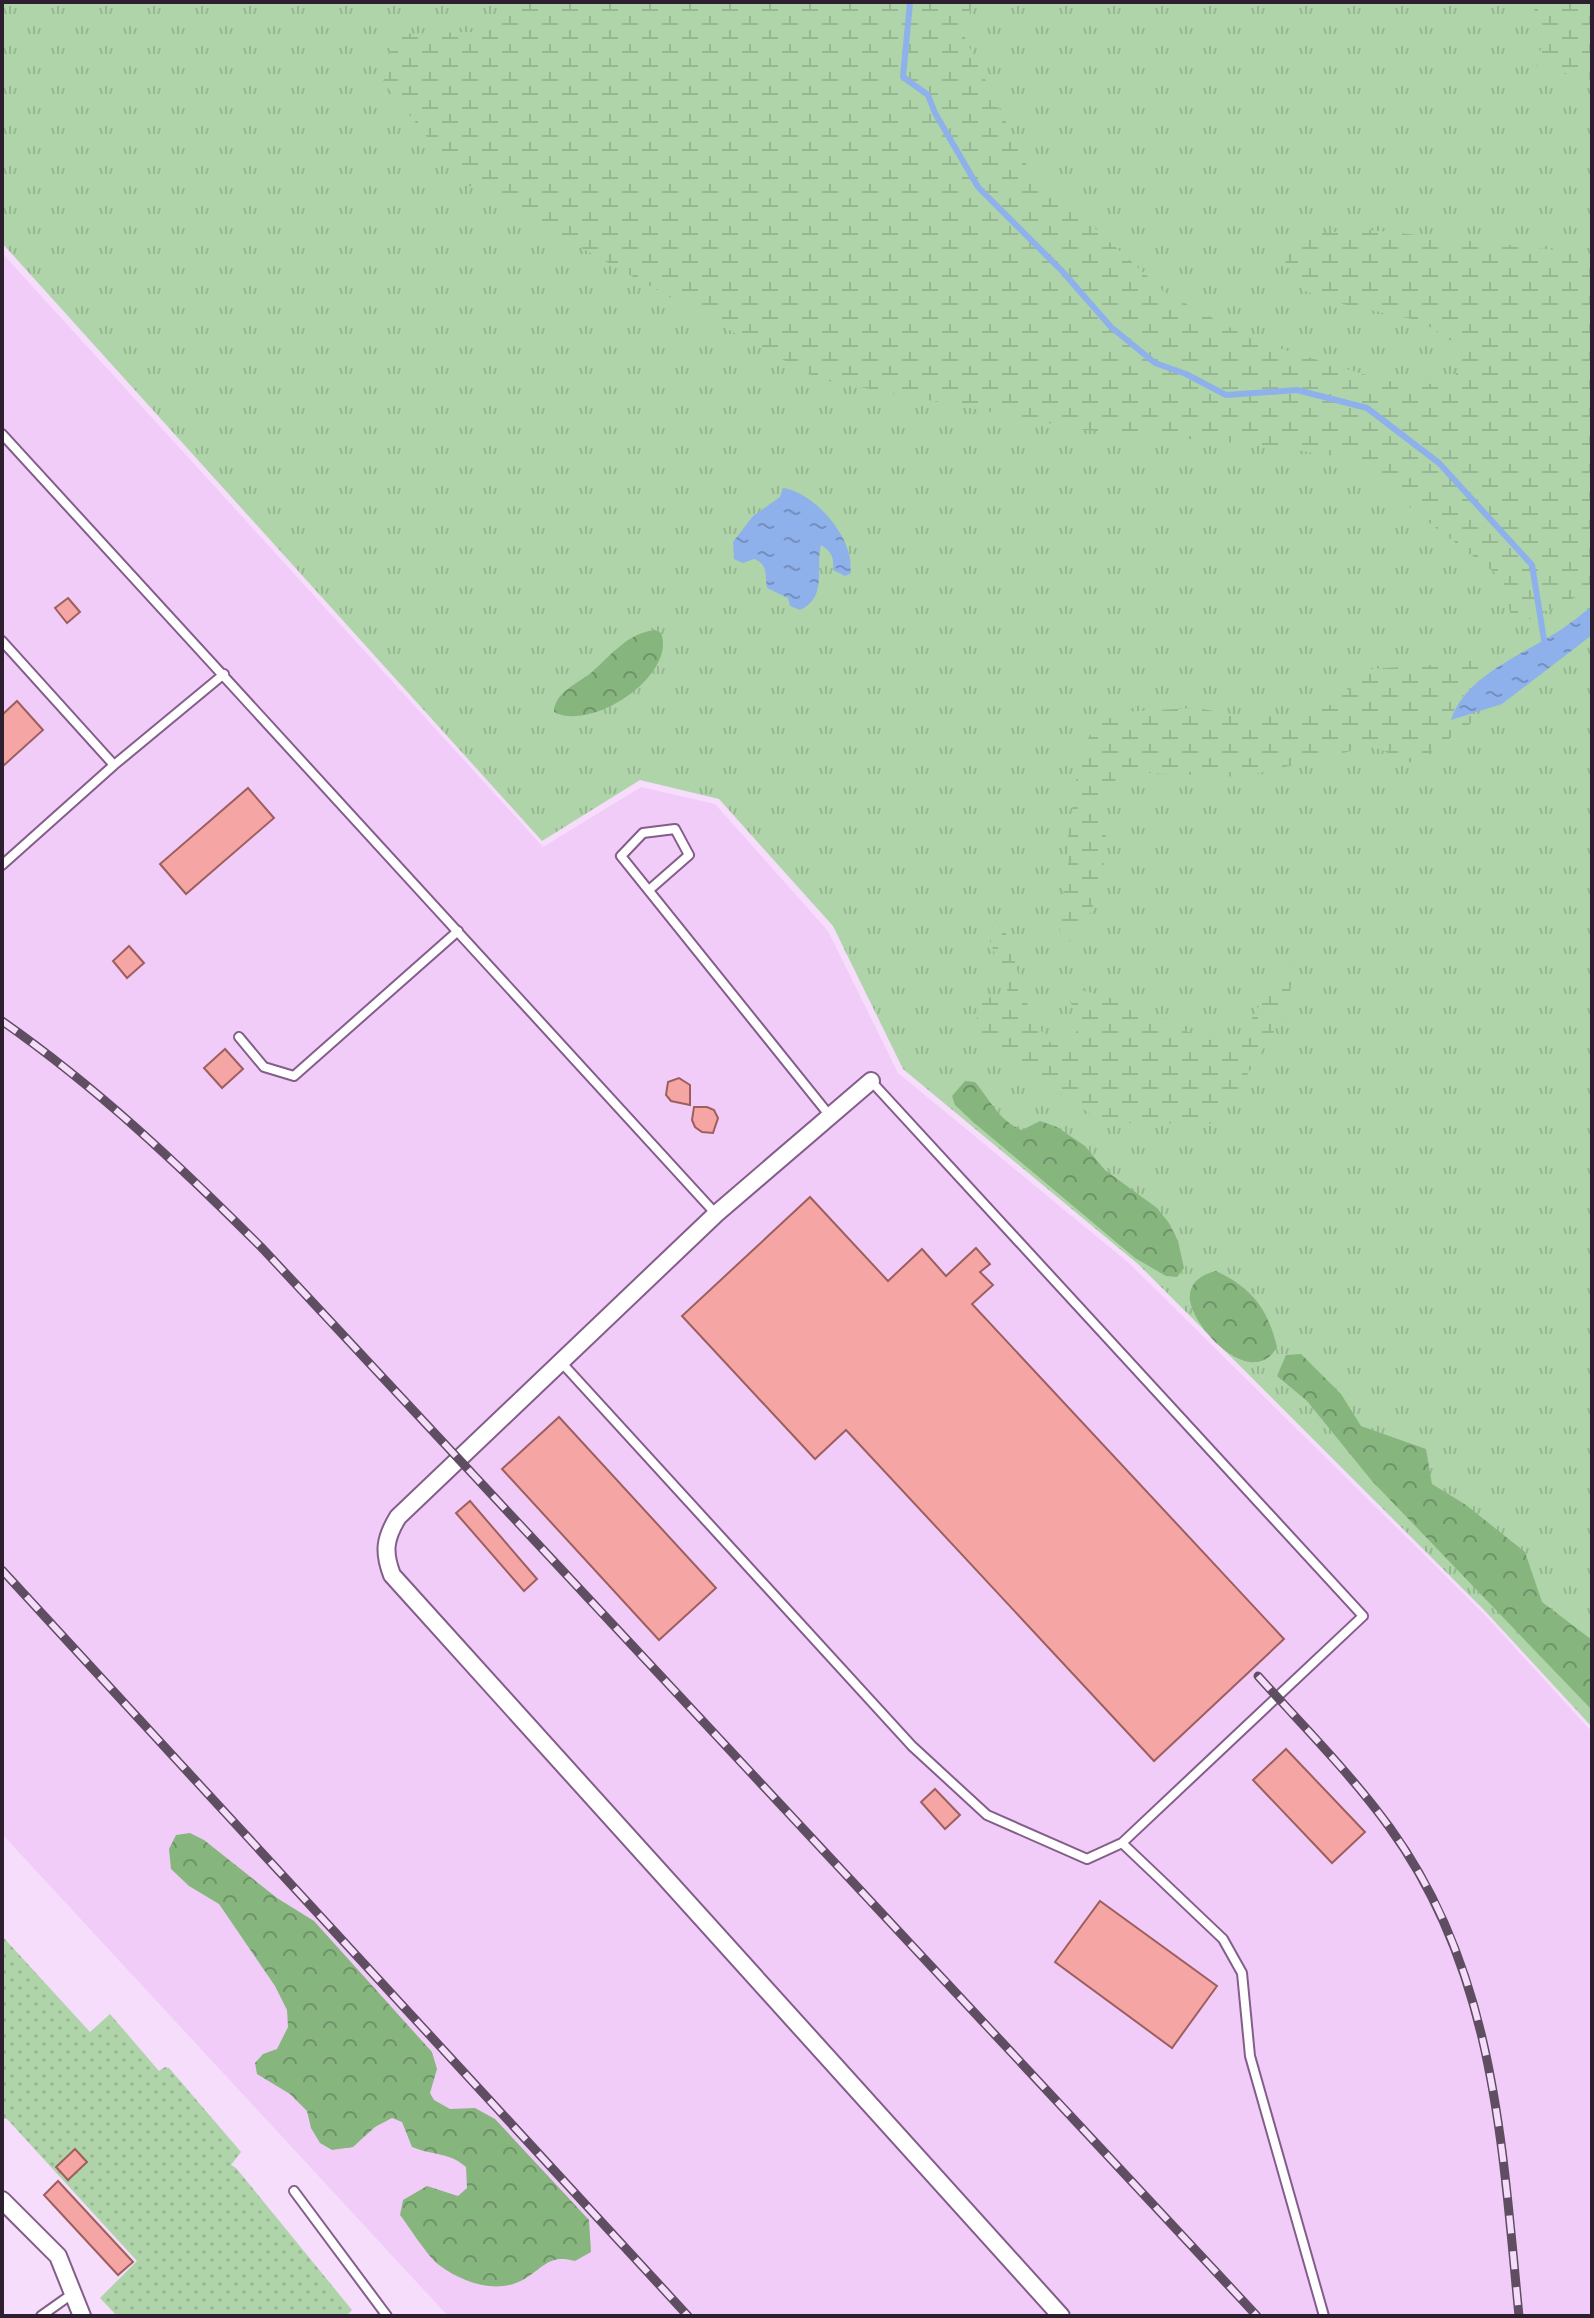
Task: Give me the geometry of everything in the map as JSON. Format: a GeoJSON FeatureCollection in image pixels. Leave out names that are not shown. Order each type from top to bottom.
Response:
{"type":"FeatureCollection","features":[{"type":"Feature","properties":{"kind":"street"},"geometry":{"type":"LineString","coordinates":[[871,1081],[716,1214],[398,1517],[389,1531],[385,1546],[386,1560],[392,1575],[1061,2316]]}},
{"type":"Feature","properties":{"kind":"street"},"geometry":{"type":"LineString","coordinates":[[2,2200],[58,2256],[82,2316]]}},
{"type":"Feature","properties":{"kind":"lane"},"geometry":{"type":"LineString","coordinates":[[2,434],[716,1214]]}},
{"type":"Feature","properties":{"kind":"lane"},"geometry":{"type":"LineString","coordinates":[[2,641],[114,765]]}},
{"type":"Feature","properties":{"kind":"lane"},"geometry":{"type":"LineString","coordinates":[[2,865],[114,765],[224,674]]}},
{"type":"Feature","properties":{"kind":"lane"},"geometry":{"type":"LineString","coordinates":[[649,890],[689,855],[675,829],[643,833],[621,856],[830,1116]]}},
{"type":"Feature","properties":{"kind":"lane"},"geometry":{"type":"LineString","coordinates":[[239,1037],[264,1067],[294,1076],[458,931]]}},
{"type":"Feature","properties":{"kind":"lane"},"geometry":{"type":"LineString","coordinates":[[561,1362],[912,1746],[987,1815],[1087,1859],[1122,1843],[1363,1616],[871,1081]]}},
{"type":"Feature","properties":{"kind":"lane"},"geometry":{"type":"LineString","coordinates":[[1122,1843],[1223,1939],[1242,1973],[1250,2056],[1324,2316]]}},
{"type":"Feature","properties":{"kind":"lane"},"geometry":{"type":"LineString","coordinates":[[294,2191],[387,2316]]}},
{"type":"Feature","properties":{"kind":"lane"},"geometry":{"type":"LineString","coordinates":[[41,2316],[72,2294]]}},
{"type":"Feature","properties":{"kind":"shaded area"},"geometry":{"type":"Polygon","coordinates":[[[2,253],[543,847],[641,787],[715,804],[828,931],[898,1073],[1130,1264],[1483,1613],[1592,1732],[1592,2316],[448,2316],[2,1834],[2,253]]]}},
{"type":"Feature","properties":{"kind":"green space"},"geometry":{"type":"Polygon","coordinates":[[[2,2],[1592,2],[1592,1727],[1485,1611],[1138,1264],[903,1069],[833,926],[719,799],[640,780],[542,841],[2,243],[2,2]]]}},
{"type":"Feature","properties":{"kind":"green space"},"geometry":{"type":"Polygon","coordinates":[[[516,2],[972,2],[965,38],[1028,168],[1166,293],[1255,341],[1386,381],[1451,385],[1466,351],[1421,321],[1338,303],[1305,291],[1285,261],[1296,236],[1361,229],[1592,254],[1592,586],[1513,627],[1503,579],[1353,459],[1270,446],[1085,430],[818,379],[464,183],[383,82],[395,34],[473,32],[516,2]]]}},
{"type":"Feature","properties":{"kind":"green space"},"geometry":{"type":"Polygon","coordinates":[[[1530,2],[1592,2],[1592,80],[1535,65],[1547,33],[1530,2]]]}},
{"type":"Feature","properties":{"kind":"green space"},"geometry":{"type":"Polygon","coordinates":[[[655,630],[661,633],[663,649],[656,666],[628,696],[589,714],[570,716],[554,712],[563,693],[621,645],[637,635],[655,630]]]}},
{"type":"Feature","properties":{"kind":"green space"},"geometry":{"type":"Polygon","coordinates":[[[1505,653],[1511,659],[1466,692],[1450,721],[1474,715],[1478,718],[1414,764],[1372,746],[1243,777],[1126,772],[1103,791],[1099,807],[1106,838],[1101,881],[1083,928],[1064,943],[1060,931],[1060,906],[1068,874],[1068,838],[1080,754],[1090,735],[1102,723],[1120,712],[1196,708],[1256,718],[1315,712],[1332,704],[1372,669],[1460,663],[1505,653]]]}},
{"type":"Feature","properties":{"kind":"green space"},"geometry":{"type":"Polygon","coordinates":[[[995,920],[1007,935],[1031,1017],[1052,1045],[1075,1034],[1083,1021],[1070,1002],[1081,990],[1139,1006],[1192,1034],[1236,1048],[1268,989],[1293,962],[1289,1007],[1220,1119],[1204,1126],[1140,1121],[1109,1127],[978,1038],[976,1002],[1008,992],[989,938],[995,920]]]}},
{"type":"Feature","properties":{"kind":"green space"},"geometry":{"type":"Polygon","coordinates":[[[965,1081],[975,1082],[1001,1115],[1022,1130],[1040,1121],[1057,1127],[1085,1146],[1105,1170],[1157,1208],[1178,1241],[1184,1268],[1177,1277],[1166,1276],[1135,1258],[972,1121],[955,1105],[952,1096],[965,1081]]]}},
{"type":"Feature","properties":{"kind":"green space"},"geometry":{"type":"Polygon","coordinates":[[[1216,1271],[1249,1292],[1269,1321],[1277,1347],[1266,1359],[1252,1362],[1237,1358],[1208,1335],[1198,1320],[1191,1306],[1191,1289],[1199,1278],[1216,1271]]]}},
{"type":"Feature","properties":{"kind":"green space"},"geometry":{"type":"Polygon","coordinates":[[[1301,1354],[1341,1394],[1361,1426],[1426,1449],[1432,1484],[1466,1505],[1525,1552],[1542,1602],[1592,1640],[1592,1710],[1372,1481],[1307,1401],[1277,1376],[1286,1355],[1301,1354]]]}},
{"type":"Feature","properties":{"kind":"green space"},"geometry":{"type":"Polygon","coordinates":[[[190,1833],[204,1840],[277,1898],[314,1921],[432,2052],[437,2069],[430,2093],[434,2100],[450,2109],[475,2108],[495,2119],[589,2220],[591,2252],[575,2261],[554,2260],[526,2278],[504,2286],[469,2281],[435,2261],[400,2215],[403,2200],[427,2186],[458,2196],[467,2188],[466,2167],[447,2156],[412,2147],[402,2122],[392,2118],[375,2127],[353,2147],[332,2150],[320,2143],[311,2128],[307,2111],[290,2094],[257,2074],[255,2063],[263,2054],[277,2049],[288,2027],[287,2010],[275,1986],[219,1904],[189,1886],[171,1869],[169,1849],[176,1835],[190,1833]]]}},
{"type":"Feature","properties":{"kind":"green space"},"geometry":{"type":"Polygon","coordinates":[[[2,1936],[90,2032],[110,2014],[159,2071],[169,2068],[241,2152],[231,2165],[352,2310],[346,2316],[117,2316],[100,2298],[137,2261],[7,2119],[2,2118],[2,1936]]]}},
{"type":"Feature","properties":{"kind":"water"},"geometry":{"type":"Polygon","coordinates":[[[783,488],[804,496],[824,512],[840,532],[850,558],[851,573],[845,576],[833,570],[832,555],[821,545],[817,590],[809,604],[800,610],[790,606],[788,598],[767,588],[762,564],[754,559],[743,563],[734,559],[733,542],[753,516],[780,497],[783,488]]]}},
{"type":"Feature","properties":{"kind":"water"},"geometry":{"type":"Polygon","coordinates":[[[1592,606],[1592,635],[1502,704],[1451,720],[1458,704],[1483,678],[1562,629],[1592,606]]]}},
{"type":"Feature","properties":{"kind":"building"},"geometry":{"type":"Polygon","coordinates":[[[68,598],[80,612],[67,623],[55,608],[68,598]]]}},
{"type":"Feature","properties":{"kind":"building"},"geometry":{"type":"Polygon","coordinates":[[[17,701],[43,730],[2,767],[2,715],[17,701]]]}},
{"type":"Feature","properties":{"kind":"building"},"geometry":{"type":"Polygon","coordinates":[[[248,788],[274,818],[186,894],[160,864],[248,788]]]}},
{"type":"Feature","properties":{"kind":"building"},"geometry":{"type":"Polygon","coordinates":[[[129,946],[144,963],[127,978],[113,961],[129,946]]]}},
{"type":"Feature","properties":{"kind":"building"},"geometry":{"type":"Polygon","coordinates":[[[225,1049],[243,1069],[222,1088],[204,1068],[225,1049]]]}},
{"type":"Feature","properties":{"kind":"building"},"geometry":{"type":"Polygon","coordinates":[[[679,1078],[690,1085],[690,1105],[671,1101],[666,1095],[668,1082],[679,1078]]]}},
{"type":"Feature","properties":{"kind":"building"},"geometry":{"type":"Polygon","coordinates":[[[694,1107],[714,1110],[718,1118],[713,1133],[702,1132],[695,1127],[692,1120],[694,1107]]]}},
{"type":"Feature","properties":{"kind":"building"},"geometry":{"type":"Polygon","coordinates":[[[810,1197],[888,1281],[922,1249],[946,1276],[976,1248],[990,1264],[980,1272],[993,1285],[972,1304],[1284,1639],[1154,1761],[846,1430],[815,1459],[682,1316],[810,1197]]]}},
{"type":"Feature","properties":{"kind":"building"},"geometry":{"type":"Polygon","coordinates":[[[559,1417],[716,1588],[659,1640],[502,1469],[559,1417]]]}},
{"type":"Feature","properties":{"kind":"building"},"geometry":{"type":"Polygon","coordinates":[[[470,1501],[537,1579],[524,1591],[456,1513],[470,1501]]]}},
{"type":"Feature","properties":{"kind":"building"},"geometry":{"type":"Polygon","coordinates":[[[1286,1749],[1365,1832],[1332,1863],[1253,1780],[1286,1749]]]}},
{"type":"Feature","properties":{"kind":"building"},"geometry":{"type":"Polygon","coordinates":[[[935,1789],[960,1815],[945,1829],[921,1802],[935,1789]]]}},
{"type":"Feature","properties":{"kind":"building"},"geometry":{"type":"Polygon","coordinates":[[[1100,1901],[1217,1986],[1172,2048],[1055,1962],[1100,1901]]]}},
{"type":"Feature","properties":{"kind":"building"},"geometry":{"type":"Polygon","coordinates":[[[75,2149],[87,2162],[68,2180],[56,2167],[75,2149]]]}},
{"type":"Feature","properties":{"kind":"building"},"geometry":{"type":"Polygon","coordinates":[[[58,2181],[133,2262],[118,2275],[44,2195],[58,2181]]]}},
{"type":"Feature","properties":{"kind":"waterway"},"geometry":{"type":"LineString","coordinates":[[910,2],[903,77],[928,95],[935,113],[978,187],[1062,271],[1111,327],[1155,363],[1186,374],[1226,395],[1297,390],[1367,408],[1439,463],[1532,565],[1544,640]]}},
{"type":"Feature","properties":{"kind":"railway"},"geometry":{"type":"LineString","coordinates":[[2,1021],[138,1129],[263,1249],[1257,2316]]}},
{"type":"Feature","properties":{"kind":"railway"},"geometry":{"type":"LineString","coordinates":[[2,1570],[688,2316]]}},
{"type":"Feature","properties":{"kind":"railway"},"geometry":{"type":"LineString","coordinates":[[1258,1676],[1343,1769],[1390,1828],[1425,1884],[1452,1941],[1488,2062],[1506,2188],[1519,2316]]}}]}
